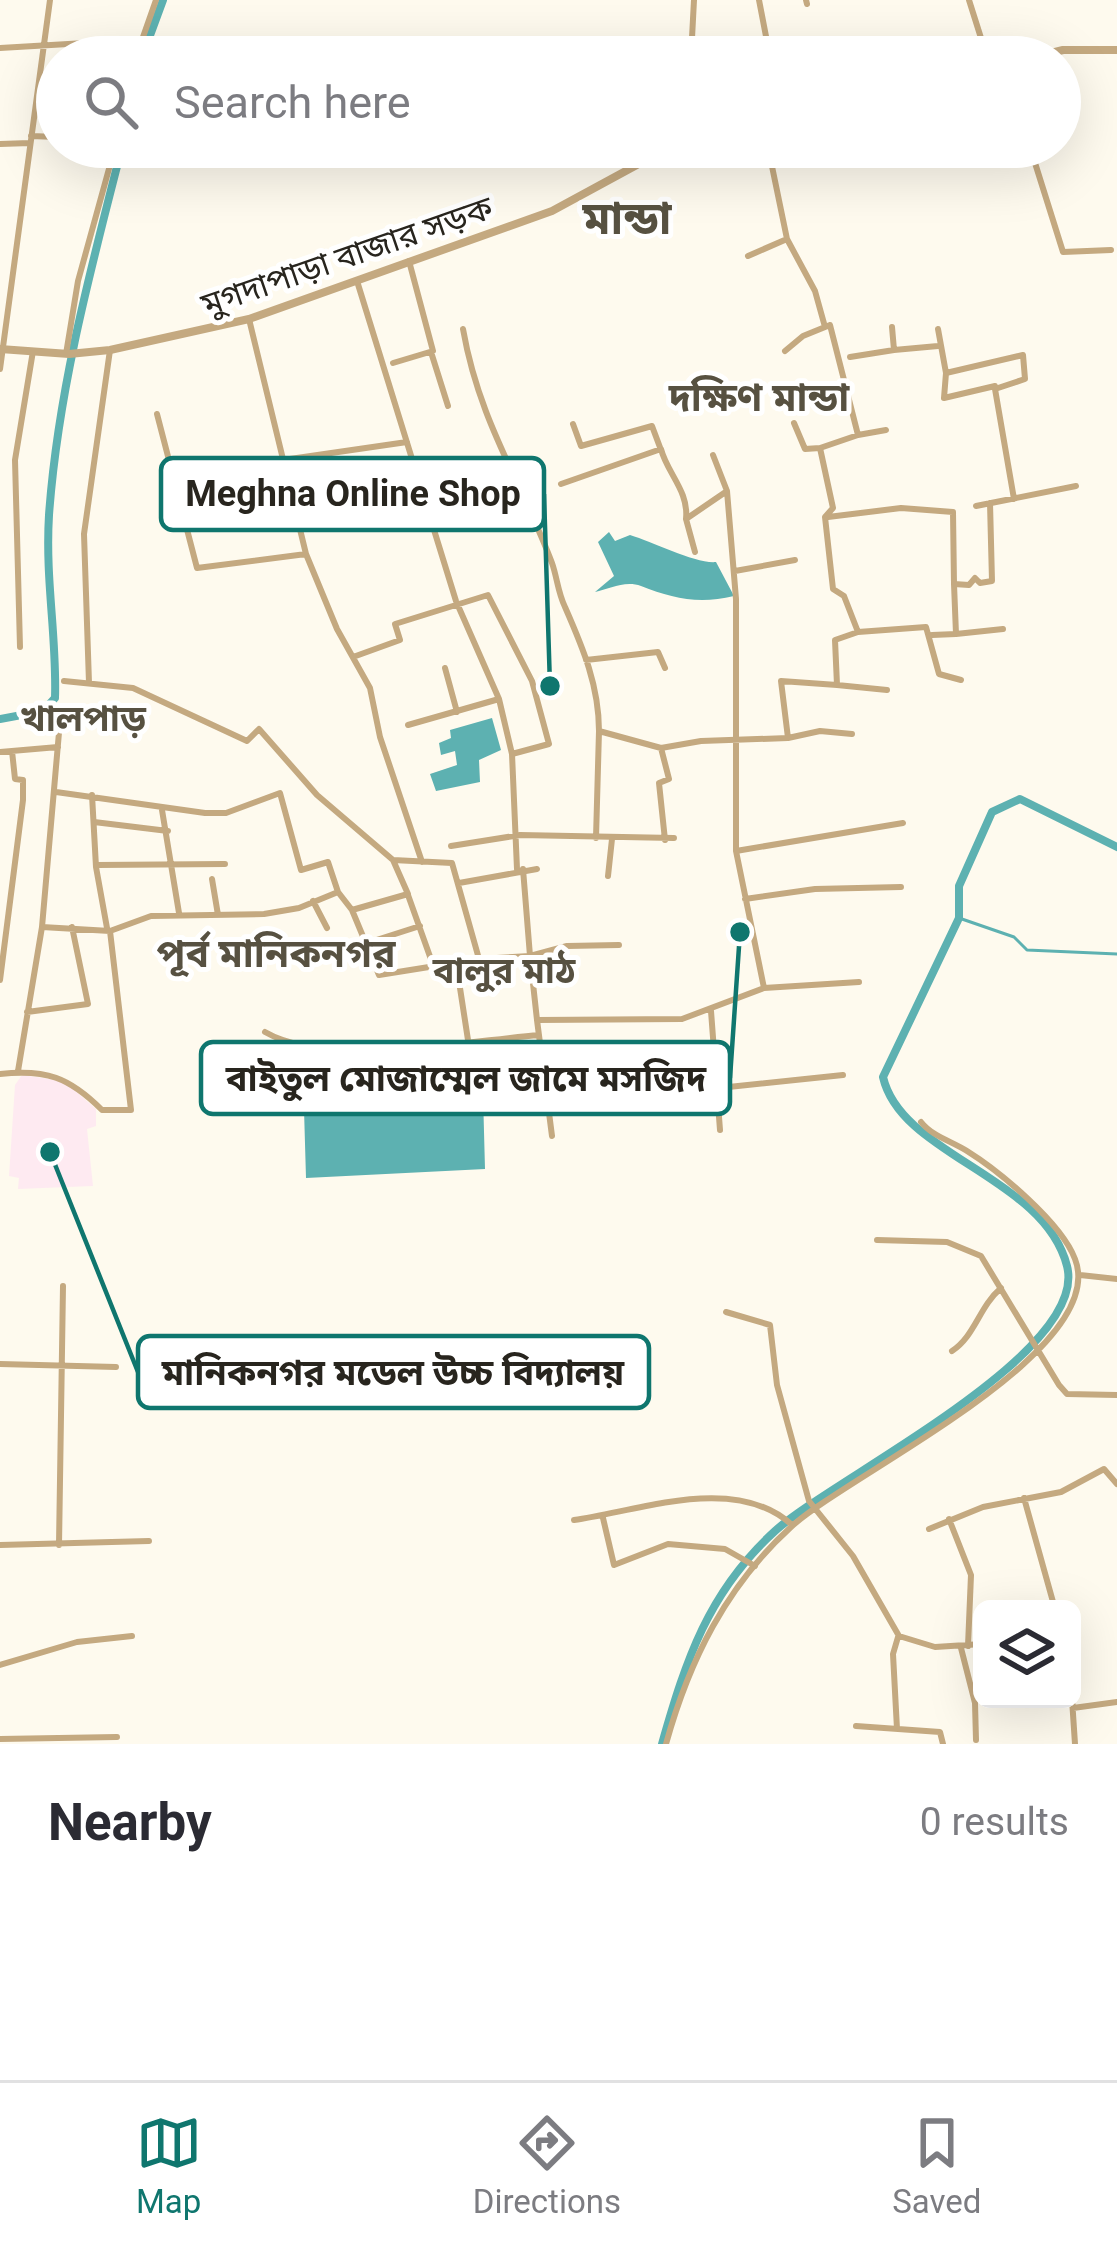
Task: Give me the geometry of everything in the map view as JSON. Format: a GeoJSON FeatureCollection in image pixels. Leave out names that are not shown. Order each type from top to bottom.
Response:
{"type":"FeatureCollection","features":[{"type":"Feature","properties":{"kind":"street"},"geometry":{"type":"LineString","coordinates":[[45,36],[50,0]]}},
{"type":"Feature","properties":{"kind":"street"},"geometry":{"type":"LineString","coordinates":[[143,36],[156,0]]}},
{"type":"Feature","properties":{"kind":"street"},"geometry":{"type":"LineString","coordinates":[[692,36],[694,0]]}},
{"type":"Feature","properties":{"kind":"street"},"geometry":{"type":"LineString","coordinates":[[759,0],[766,36]]}},
{"type":"Feature","properties":{"kind":"street"},"geometry":{"type":"LineString","coordinates":[[969,0],[980,36]]}},
{"type":"Feature","properties":{"kind":"street"},"geometry":{"type":"LineString","coordinates":[[0,48],[36,46]]}},
{"type":"Feature","properties":{"kind":"street"},"geometry":{"type":"LineString","coordinates":[[1081,50],[1117,50]]}},
{"type":"Feature","properties":{"kind":"street"},"geometry":{"type":"LineString","coordinates":[[0,369],[36,103]]}},
{"type":"Feature","properties":{"kind":"street"},"geometry":{"type":"LineString","coordinates":[[0,144],[36,139]]}},
{"type":"Feature","properties":{"kind":"street"},"geometry":{"type":"LineString","coordinates":[[67,354],[78,281],[110,168]]}},
{"type":"Feature","properties":{"kind":"street","name":"মুগদাপাড়া বাজার সড়ক"},"geometry":{"type":"LineString","coordinates":[[1,349],[67,354],[110,350],[249,319],[552,211],[630,168]]}},
{"type":"Feature","properties":{"kind":"street"},"geometry":{"type":"LineString","coordinates":[[772,168],[787,238],[815,291],[825,327]]}},
{"type":"Feature","properties":{"kind":"street"},"geometry":{"type":"LineString","coordinates":[[1037,168],[1063,252],[1111,250]]}},
{"type":"Feature","properties":{"kind":"street"},"geometry":{"type":"LineString","coordinates":[[748,256],[787,238]]}},
{"type":"Feature","properties":{"kind":"street"},"geometry":{"type":"LineString","coordinates":[[410,261],[448,406]]}},
{"type":"Feature","properties":{"kind":"street"},"geometry":{"type":"LineString","coordinates":[[0,264],[12,262]]}},
{"type":"Feature","properties":{"kind":"street"},"geometry":{"type":"LineString","coordinates":[[357,280],[456,601],[499,699],[512,754],[520,868],[552,1136]]}},
{"type":"Feature","properties":{"kind":"street"},"geometry":{"type":"LineString","coordinates":[[249,319],[306,554],[370,688],[380,737],[422,862]]}},
{"type":"Feature","properties":{"kind":"street"},"geometry":{"type":"LineString","coordinates":[[785,351],[830,326],[858,435]]}},
{"type":"Feature","properties":{"kind":"street"},"geometry":{"type":"LineString","coordinates":[[892,327],[894,350]]}},
{"type":"Feature","properties":{"kind":"street"},"geometry":{"type":"LineString","coordinates":[[463,329],[496,446],[551,560],[599,698],[596,838]]}},
{"type":"Feature","properties":{"kind":"street"},"geometry":{"type":"LineString","coordinates":[[938,329],[946,374],[944,398],[1024,379],[1023,355],[946,374]]}},
{"type":"Feature","properties":{"kind":"street"},"geometry":{"type":"LineString","coordinates":[[850,358],[938,346]]}},
{"type":"Feature","properties":{"kind":"street"},"geometry":{"type":"LineString","coordinates":[[89,682],[84,534],[110,350]]}},
{"type":"Feature","properties":{"kind":"street"},"geometry":{"type":"LineString","coordinates":[[20,647],[15,460],[33,351]]}},
{"type":"Feature","properties":{"kind":"street"},"geometry":{"type":"LineString","coordinates":[[393,363],[431,352]]}},
{"type":"Feature","properties":{"kind":"street"},"geometry":{"type":"LineString","coordinates":[[998,385],[1014,499]]}},
{"type":"Feature","properties":{"kind":"street"},"geometry":{"type":"LineString","coordinates":[[157,414],[197,568],[306,554]]}},
{"type":"Feature","properties":{"kind":"street"},"geometry":{"type":"LineString","coordinates":[[794,423],[805,449],[886,430]]}},
{"type":"Feature","properties":{"kind":"street"},"geometry":{"type":"LineString","coordinates":[[573,424],[581,446],[652,426],[662,463],[683,494],[695,552]]}},
{"type":"Feature","properties":{"kind":"street"},"geometry":{"type":"LineString","coordinates":[[283,460],[407,442]]}},
{"type":"Feature","properties":{"kind":"street"},"geometry":{"type":"LineString","coordinates":[[820,448],[833,508],[825,517],[833,589],[844,596],[858,632]]}},
{"type":"Feature","properties":{"kind":"street"},"geometry":{"type":"LineString","coordinates":[[561,484],[661,450]]}},
{"type":"Feature","properties":{"kind":"street"},"geometry":{"type":"LineString","coordinates":[[713,454],[727,491],[735,571],[736,850],[764,988]]}},
{"type":"Feature","properties":{"kind":"street"},"geometry":{"type":"LineString","coordinates":[[976,506],[1076,486]]}},
{"type":"Feature","properties":{"kind":"street"},"geometry":{"type":"LineString","coordinates":[[686,519],[727,491]]}},
{"type":"Feature","properties":{"kind":"street"},"geometry":{"type":"LineString","coordinates":[[954,584],[992,580],[989,503]]}},
{"type":"Feature","properties":{"kind":"street"},"geometry":{"type":"LineString","coordinates":[[825,517],[902,508],[953,512],[956,634]]}},
{"type":"Feature","properties":{"kind":"street"},"geometry":{"type":"LineString","coordinates":[[735,571],[795,560]]}},
{"type":"Feature","properties":{"kind":"street"},"geometry":{"type":"LineString","coordinates":[[353,657],[400,640],[395,624],[456,601],[492,598],[532,681],[549,744],[512,754]]}},
{"type":"Feature","properties":{"kind":"street"},"geometry":{"type":"LineString","coordinates":[[837,685],[834,641],[858,632],[922,626],[932,635],[939,674],[961,680]]}},
{"type":"Feature","properties":{"kind":"street"},"geometry":{"type":"LineString","coordinates":[[932,635],[1004,629]]}},
{"type":"Feature","properties":{"kind":"street"},"geometry":{"type":"LineString","coordinates":[[586,660],[658,652],[665,668]]}},
{"type":"Feature","properties":{"kind":"street"},"geometry":{"type":"LineString","coordinates":[[445,668],[457,712]]}},
{"type":"Feature","properties":{"kind":"street"},"geometry":{"type":"LineString","coordinates":[[64,681],[133,688],[248,741],[259,729],[317,795],[393,860],[433,965]]}},
{"type":"Feature","properties":{"kind":"street"},"geometry":{"type":"LineString","coordinates":[[788,738],[781,681],[887,690]]}},
{"type":"Feature","properties":{"kind":"street"},"geometry":{"type":"LineString","coordinates":[[408,724],[499,699]]}},
{"type":"Feature","properties":{"kind":"street"},"geometry":{"type":"LineString","coordinates":[[18,1071],[42,927],[60,721]]}},
{"type":"Feature","properties":{"kind":"street"},"geometry":{"type":"LineString","coordinates":[[599,731],[661,748],[701,741],[734,744],[788,738],[820,730],[852,734]]}},
{"type":"Feature","properties":{"kind":"street"},"geometry":{"type":"LineString","coordinates":[[0,752],[58,747]]}},
{"type":"Feature","properties":{"kind":"street"},"geometry":{"type":"LineString","coordinates":[[451,846],[520,835],[669,839],[659,783],[669,779],[661,748]]}},
{"type":"Feature","properties":{"kind":"street"},"geometry":{"type":"LineString","coordinates":[[0,980],[23,800],[12,751]]}},
{"type":"Feature","properties":{"kind":"street"},"geometry":{"type":"LineString","coordinates":[[56,792],[92,794],[162,810],[226,813],[280,793],[301,871],[328,862],[380,975],[530,956],[567,946],[619,945]]}},
{"type":"Feature","properties":{"kind":"street"},"geometry":{"type":"LineString","coordinates":[[0,1074],[18,1071],[65,1077],[102,1110],[133,1108],[96,865],[92,794]]}},
{"type":"Feature","properties":{"kind":"street"},"geometry":{"type":"LineString","coordinates":[[162,810],[179,914]]}},
{"type":"Feature","properties":{"kind":"street"},"geometry":{"type":"LineString","coordinates":[[94,822],[168,831]]}},
{"type":"Feature","properties":{"kind":"street"},"geometry":{"type":"LineString","coordinates":[[736,850],[903,823]]}},
{"type":"Feature","properties":{"kind":"street"},"geometry":{"type":"LineString","coordinates":[[608,876],[612,839]]}},
{"type":"Feature","properties":{"kind":"street"},"geometry":{"type":"LineString","coordinates":[[393,860],[452,863],[478,959]]}},
{"type":"Feature","properties":{"kind":"street"},"geometry":{"type":"LineString","coordinates":[[96,865],[225,864]]}},
{"type":"Feature","properties":{"kind":"street"},"geometry":{"type":"LineString","coordinates":[[459,883],[537,868]]}},
{"type":"Feature","properties":{"kind":"street"},"geometry":{"type":"LineString","coordinates":[[212,879],[218,914]]}},
{"type":"Feature","properties":{"kind":"street"},"geometry":{"type":"LineString","coordinates":[[745,899],[815,889],[901,887]]}},
{"type":"Feature","properties":{"kind":"street"},"geometry":{"type":"LineString","coordinates":[[42,927],[109,930],[152,916],[264,914],[338,892]]}},
{"type":"Feature","properties":{"kind":"street"},"geometry":{"type":"LineString","coordinates":[[352,910],[408,894]]}},
{"type":"Feature","properties":{"kind":"street"},"geometry":{"type":"LineString","coordinates":[[313,902],[327,928]]}},
{"type":"Feature","properties":{"kind":"street"},"geometry":{"type":"LineString","coordinates":[[367,943],[420,926]]}},
{"type":"Feature","properties":{"kind":"street"},"geometry":{"type":"LineString","coordinates":[[27,1012],[88,1004],[72,927]]}},
{"type":"Feature","properties":{"kind":"street"},"geometry":{"type":"LineString","coordinates":[[456,962],[469,1040]]}},
{"type":"Feature","properties":{"kind":"street"},"geometry":{"type":"LineString","coordinates":[[537,1020],[639,1022],[711,1012],[764,988],[859,982]]}},
{"type":"Feature","properties":{"kind":"street"},"geometry":{"type":"LineString","coordinates":[[711,1012],[720,1130]]}},
{"type":"Feature","properties":{"kind":"street"},"geometry":{"type":"LineString","coordinates":[[265,1032],[320,1052],[539,1035]]}},
{"type":"Feature","properties":{"kind":"street"},"geometry":{"type":"LineString","coordinates":[[719,1088],[843,1075]]}},
{"type":"Feature","properties":{"kind":"street"},"geometry":{"type":"LineString","coordinates":[[545,1084],[600,1087]]}},
{"type":"Feature","properties":{"kind":"street"},"geometry":{"type":"LineString","coordinates":[[666,1744],[698,1649],[752,1563],[789,1522],[956,1417],[1036,1350],[1075,1304],[1080,1275],[1069,1246],[1022,1194],[921,1122]]}},
{"type":"Feature","properties":{"kind":"street"},"geometry":{"type":"LineString","coordinates":[[877,1240],[947,1242],[968,1248],[988,1264],[1036,1350],[1067,1394],[1117,1395]]}},
{"type":"Feature","properties":{"kind":"street"},"geometry":{"type":"LineString","coordinates":[[1080,1275],[1117,1279]]}},
{"type":"Feature","properties":{"kind":"street"},"geometry":{"type":"LineString","coordinates":[[59,1545],[63,1286]]}},
{"type":"Feature","properties":{"kind":"street"},"geometry":{"type":"LineString","coordinates":[[952,1351],[967,1342],[976,1315],[1000,1288]]}},
{"type":"Feature","properties":{"kind":"street"},"geometry":{"type":"LineString","coordinates":[[726,1312],[754,1318],[772,1329],[777,1385],[812,1506],[853,1556],[898,1636],[893,1654],[897,1729]]}},
{"type":"Feature","properties":{"kind":"street"},"geometry":{"type":"LineString","coordinates":[[0,1364],[116,1367]]}},
{"type":"Feature","properties":{"kind":"street"},"geometry":{"type":"LineString","coordinates":[[929,1529],[949,1519],[1061,1492],[1103,1468],[1117,1484]]}},
{"type":"Feature","properties":{"kind":"street"},"geometry":{"type":"LineString","coordinates":[[1024,1498],[1052,1600]]}},
{"type":"Feature","properties":{"kind":"street"},"geometry":{"type":"LineString","coordinates":[[574,1520],[691,1500],[744,1503],[789,1522]]}},
{"type":"Feature","properties":{"kind":"street"},"geometry":{"type":"LineString","coordinates":[[603,1516],[614,1565],[668,1544],[725,1550],[752,1563]]}},
{"type":"Feature","properties":{"kind":"street"},"geometry":{"type":"LineString","coordinates":[[949,1519],[971,1575],[964,1647],[975,1703],[976,1740]]}},
{"type":"Feature","properties":{"kind":"street"},"geometry":{"type":"LineString","coordinates":[[0,1545],[149,1541]]}},
{"type":"Feature","properties":{"kind":"street"},"geometry":{"type":"LineString","coordinates":[[0,1665],[76,1642],[132,1636]]}},
{"type":"Feature","properties":{"kind":"street"},"geometry":{"type":"LineString","coordinates":[[898,1636],[973,1646]]}},
{"type":"Feature","properties":{"kind":"street"},"geometry":{"type":"LineString","coordinates":[[1081,1703],[1117,1702]]}},
{"type":"Feature","properties":{"kind":"street"},"geometry":{"type":"LineString","coordinates":[[1072,1708],[1075,1744]]}},
{"type":"Feature","properties":{"kind":"street"},"geometry":{"type":"LineString","coordinates":[[856,1726],[940,1732],[944,1744]]}},
{"type":"Feature","properties":{"kind":"street"},"geometry":{"type":"LineString","coordinates":[[0,1739],[117,1737]]}},
{"type":"Feature","properties":{"kind":"shaded area"},"geometry":{"type":"Polygon","coordinates":[[[22,1075],[64,1081],[96,1109],[96,1126],[87,1129],[93,1186],[18,1189],[19,1178],[9,1176],[15,1085],[22,1075]]]}},
{"type":"Feature","properties":{"kind":"water"},"geometry":{"type":"Polygon","coordinates":[[[609,532],[615,541],[630,535],[716,562],[734,596],[686,599],[635,584],[595,592],[614,576],[598,542],[609,532]]]}},
{"type":"Feature","properties":{"kind":"water"},"geometry":{"type":"Polygon","coordinates":[[[492,718],[501,750],[479,760],[480,782],[436,791],[430,774],[457,765],[455,751],[441,755],[439,743],[451,738],[450,730],[492,718]]]}},
{"type":"Feature","properties":{"kind":"water"},"geometry":{"type":"Polygon","coordinates":[[[482,1057],[485,1169],[306,1178],[303,1075],[482,1057]]]}},
{"type":"Feature","properties":{"kind":"waterway"},"geometry":{"type":"LineString","coordinates":[[150,36],[163,0]]}},
{"type":"Feature","properties":{"kind":"waterway"},"geometry":{"type":"LineString","coordinates":[[0,719],[43,711],[55,698],[48,539],[53,468],[77,330],[117,168]]}},
{"type":"Feature","properties":{"kind":"waterway"},"geometry":{"type":"LineString","coordinates":[[662,1744],[702,1629],[752,1554],[805,1508],[1000,1375],[1039,1337],[1063,1301],[1067,1266],[1053,1235],[1003,1187],[916,1127],[895,1104],[883,1077],[959,918],[959,886],[992,812],[1020,799],[1117,847]]}},
{"type":"Feature","properties":{"kind":"waterway"},"geometry":{"type":"LineString","coordinates":[[959,918],[1014,937],[1027,950],[1117,954]]}},
{"type":"Feature","properties":{"kind":"place","name":"Meghna Online Shop"},"geometry":{"type":"Point","coordinates":[550,686]}},
{"type":"Feature","properties":{"kind":"place","name":"বাইতুল মোজাম্মেল জামে মসজিদ"},"geometry":{"type":"Point","coordinates":[740,932]}},
{"type":"Feature","properties":{"kind":"place","name":"মানিকনগর মডেল উচ্চ বিদ্যালয়"},"geometry":{"type":"Point","coordinates":[50,1152]}},
{"type":"Feature","properties":{"kind":"district","name":"মান্ডা"},"geometry":{"type":"Point","coordinates":[627,218]}},
{"type":"Feature","properties":{"kind":"district","name":"দক্ষিণ মান্ডা"},"geometry":{"type":"Point","coordinates":[759,398]}},
{"type":"Feature","properties":{"kind":"district","name":"খালপাড়"},"geometry":{"type":"Point","coordinates":[83,719]}},
{"type":"Feature","properties":{"kind":"district","name":"পূর্ব মানিকনগর"},"geometry":{"type":"Point","coordinates":[276,954]}},
{"type":"Feature","properties":{"kind":"district","name":"বালুর মাঠ"},"geometry":{"type":"Point","coordinates":[504,971]}}]}
